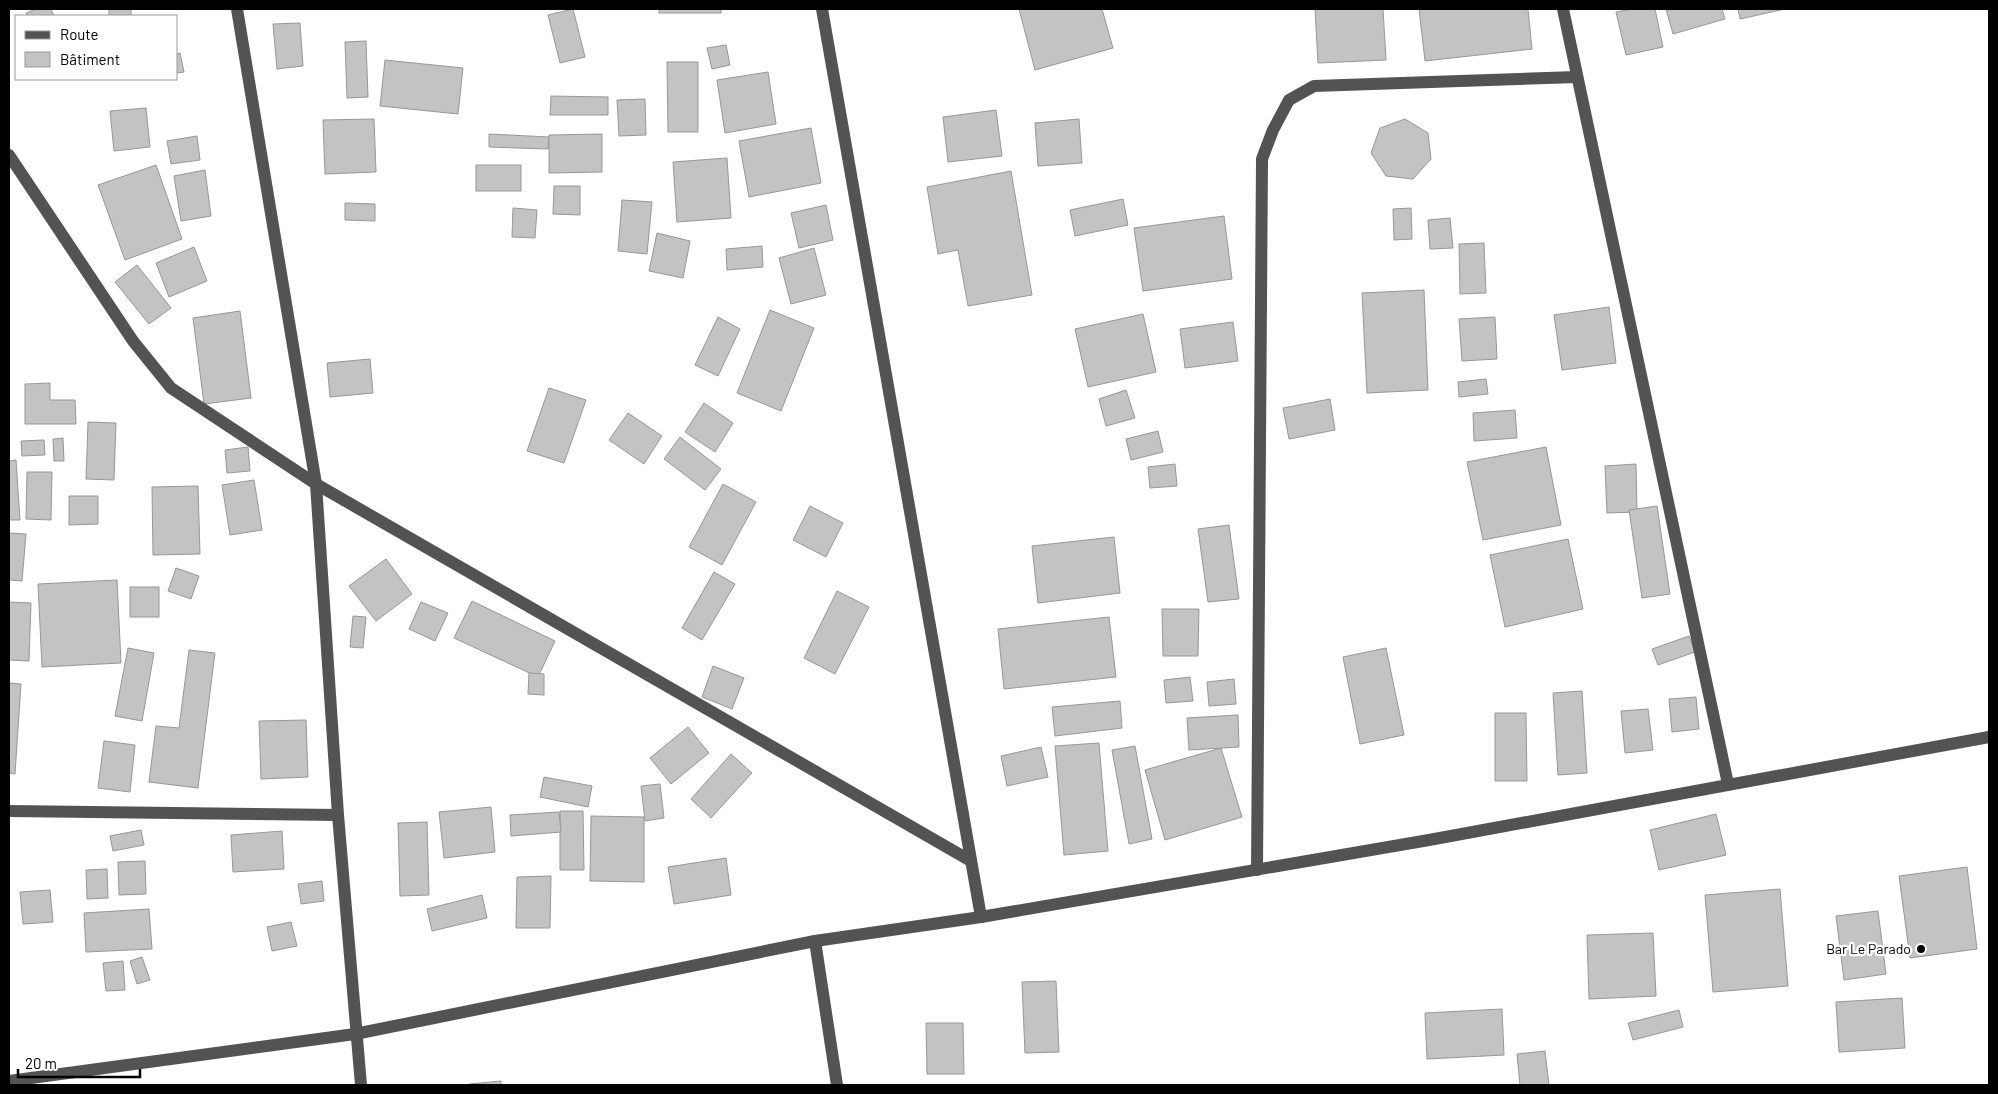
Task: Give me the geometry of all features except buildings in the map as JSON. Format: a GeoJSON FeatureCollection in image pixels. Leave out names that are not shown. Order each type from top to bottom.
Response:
{"type":"FeatureCollection","features":[{"type":"Feature","properties":{"kind":"street"},"geometry":{"type":"LineString","coordinates":[[237,9],[316,484],[338,815],[355,1034],[361,1085]]}},
{"type":"Feature","properties":{"kind":"street"},"geometry":{"type":"LineString","coordinates":[[822,9],[981,917]]}},
{"type":"Feature","properties":{"kind":"street"},"geometry":{"type":"LineString","coordinates":[[1563,9],[1728,784]]}},
{"type":"Feature","properties":{"kind":"street"},"geometry":{"type":"LineString","coordinates":[[1257,870],[1262,159],[1273,130],[1289,100],[1314,86],[1577,77]]}},
{"type":"Feature","properties":{"kind":"street"},"geometry":{"type":"LineString","coordinates":[[9,155],[133,341],[171,388],[316,484],[971,861]]}},
{"type":"Feature","properties":{"kind":"street"},"geometry":{"type":"LineString","coordinates":[[9,1081],[355,1034],[815,940],[981,917],[1257,870],[1989,737]]}},
{"type":"Feature","properties":{"kind":"street"},"geometry":{"type":"LineString","coordinates":[[9,811],[338,815]]}},
{"type":"Feature","properties":{"kind":"street"},"geometry":{"type":"LineString","coordinates":[[815,940],[837,1085]]}},
{"type":"Feature","properties":{"kind":"place","name":"Bar Le Parado"},"geometry":{"type":"Point","coordinates":[1921,949]}}]}
